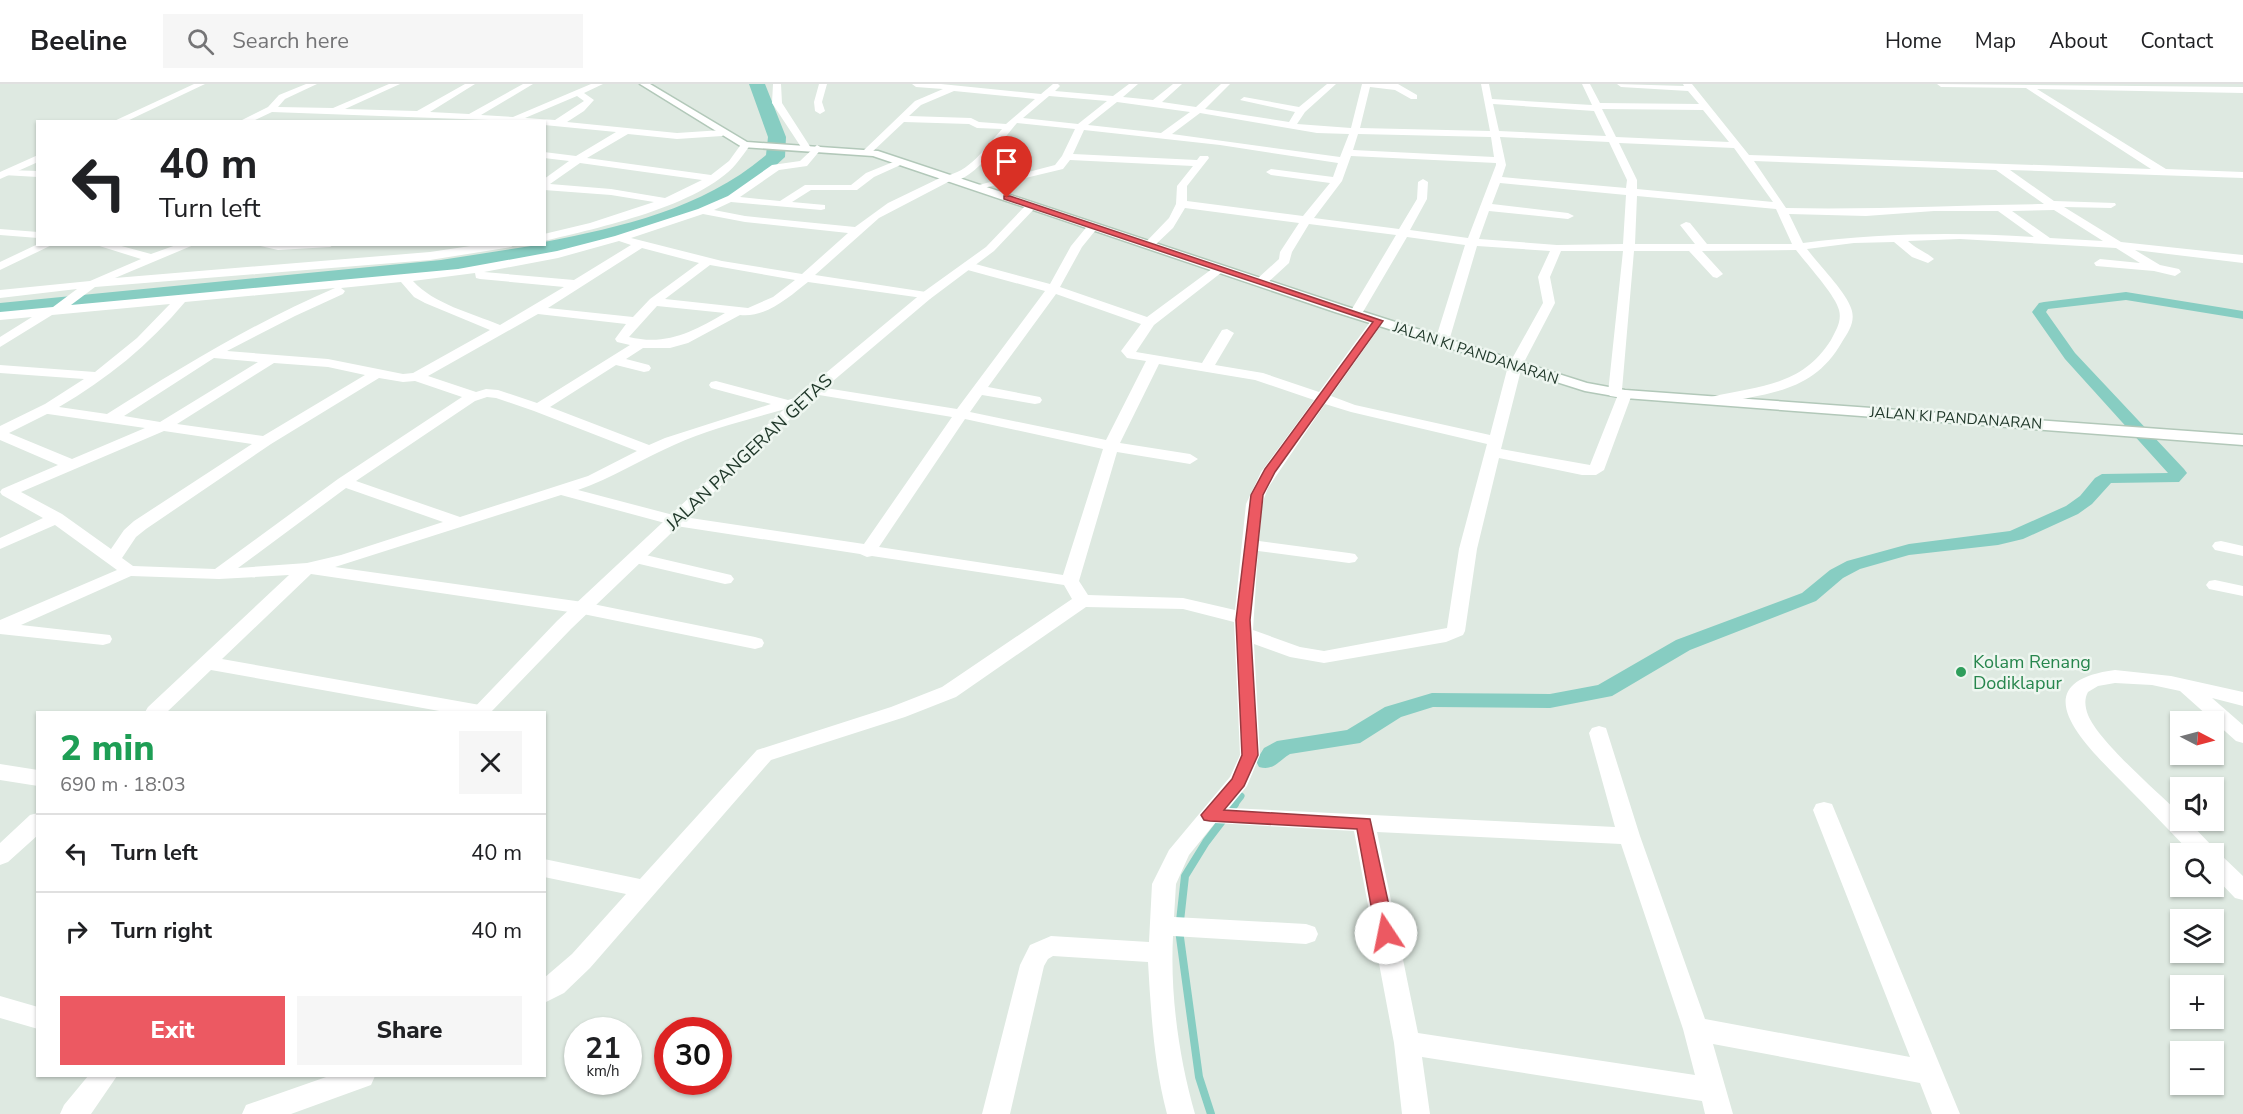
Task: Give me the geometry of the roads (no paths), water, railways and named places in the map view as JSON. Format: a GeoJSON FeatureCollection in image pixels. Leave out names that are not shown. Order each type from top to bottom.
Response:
{"type":"FeatureCollection","features":[{"type":"Feature","properties":{"kind":"street"},"geometry":{"type":"LineString","coordinates":[[120,120],[201,84]]}},
{"type":"Feature","properties":{"kind":"street"},"geometry":{"type":"LineString","coordinates":[[247,120],[271,109],[282,97],[313,84]]}},
{"type":"Feature","properties":{"kind":"street"},"geometry":{"type":"LineString","coordinates":[[317,120],[396,84]]}},
{"type":"Feature","properties":{"kind":"street"},"geometry":{"type":"LineString","coordinates":[[419,114],[471,84]]}},
{"type":"Feature","properties":{"kind":"street"},"geometry":{"type":"LineString","coordinates":[[472,116],[530,84]]}},
{"type":"Feature","properties":{"kind":"street"},"geometry":{"type":"LineString","coordinates":[[271,109],[472,116],[512,120],[598,84]]}},
{"type":"Feature","properties":{"kind":"street","name":"JALAN KI PANDANARAN"},"geometry":{"type":"LineString","coordinates":[[644,84],[684,106],[722,133],[749,146],[867,152],[902,162],[1355,314],[1585,387],[1620,394],[2243,440]]}},
{"type":"Feature","properties":{"kind":"street"},"geometry":{"type":"LineString","coordinates":[[0,316],[458,273],[558,254],[619,238],[702,211],[729,199],[776,168],[803,164],[807,148],[777,104],[777,84]]}},
{"type":"Feature","properties":{"kind":"street"},"geometry":{"type":"LineString","coordinates":[[820,111],[818,102],[823,84]]}},
{"type":"Feature","properties":{"kind":"street"},"geometry":{"type":"LineString","coordinates":[[916,84],[1155,103],[1317,130],[1355,130],[1409,144],[1500,160]]}},
{"type":"Feature","properties":{"kind":"street"},"geometry":{"type":"LineString","coordinates":[[654,302],[752,312],[764,309],[881,213],[975,165],[1012,124],[1059,84]]}},
{"type":"Feature","properties":{"kind":"street"},"geometry":{"type":"LineString","coordinates":[[979,188],[1005,179],[1057,168],[1067,157],[1082,125],[1134,84]]}},
{"type":"Feature","properties":{"kind":"street"},"geometry":{"type":"LineString","coordinates":[[1155,103],[1178,84]]}},
{"type":"Feature","properties":{"kind":"street"},"geometry":{"type":"LineString","coordinates":[[1164,135],[1198,110],[1226,84]]}},
{"type":"Feature","properties":{"kind":"street"},"geometry":{"type":"LineString","coordinates":[[1292,126],[1300,110],[1332,84]]}},
{"type":"Feature","properties":{"kind":"street"},"geometry":{"type":"LineString","coordinates":[[1261,282],[1285,260],[1286,252],[1307,219],[1337,181],[1355,130],[1366,84],[1394,85],[1414,97]]}},
{"type":"Feature","properties":{"kind":"street"},"geometry":{"type":"LineString","coordinates":[[1442,341],[1472,242],[1499,171],[1500,160],[1485,84]]}},
{"type":"Feature","properties":{"kind":"street"},"geometry":{"type":"LineString","coordinates":[[1220,269],[1149,321],[1128,351],[1132,355],[1272,380],[1351,408],[1582,470],[1595,470],[1600,465],[1620,394],[1633,191],[1632,180],[1586,84]]}},
{"type":"Feature","properties":{"kind":"street"},"geometry":{"type":"LineString","coordinates":[[1621,84],[1689,86],[1737,145],[1782,208],[1799,246],[1845,307],[1847,314],[1844,329],[1826,358],[1805,376],[1716,400]]}},
{"type":"Feature","properties":{"kind":"street"},"geometry":{"type":"LineString","coordinates":[[1941,84],[2243,90]]}},
{"type":"Feature","properties":{"kind":"street"},"geometry":{"type":"LineString","coordinates":[[2027,85],[2165,173]]}},
{"type":"Feature","properties":{"kind":"street"},"geometry":{"type":"LineString","coordinates":[[867,152],[919,102],[958,86]]}},
{"type":"Feature","properties":{"kind":"street"},"geometry":{"type":"LineString","coordinates":[[546,130],[581,109],[590,100],[577,93]]}},
{"type":"Feature","properties":{"kind":"street"},"geometry":{"type":"LineString","coordinates":[[1244,100],[1300,110]]}},
{"type":"Feature","properties":{"kind":"street"},"geometry":{"type":"LineString","coordinates":[[1488,100],[1597,107],[1707,107]]}},
{"type":"Feature","properties":{"kind":"street"},"geometry":{"type":"LineString","coordinates":[[365,120],[376,112]]}},
{"type":"Feature","properties":{"kind":"street"},"geometry":{"type":"LineString","coordinates":[[903,118],[971,122],[977,125],[1082,125],[1345,157],[1409,144],[1495,134],[1737,145]]}},
{"type":"Feature","properties":{"kind":"street"},"geometry":{"type":"LineString","coordinates":[[546,122],[684,136],[722,133]]}},
{"type":"Feature","properties":{"kind":"street"},"geometry":{"type":"LineString","coordinates":[[546,184],[580,158],[627,130]]}},
{"type":"Feature","properties":{"kind":"street"},"geometry":{"type":"LineString","coordinates":[[1149,245],[1165,231],[1183,204],[1182,186],[1199,163],[1220,142]]}},
{"type":"Feature","properties":{"kind":"street"},"geometry":{"type":"LineString","coordinates":[[546,238],[603,224],[666,201],[713,177],[738,160],[749,146]]}},
{"type":"Feature","properties":{"kind":"street"},"geometry":{"type":"LineString","coordinates":[[546,155],[713,177]]}},
{"type":"Feature","properties":{"kind":"street"},"geometry":{"type":"LineString","coordinates":[[1067,157],[1199,163]]}},
{"type":"Feature","properties":{"kind":"street"},"geometry":{"type":"LineString","coordinates":[[1746,158],[2243,175]]}},
{"type":"Feature","properties":{"kind":"street"},"geometry":{"type":"LineString","coordinates":[[3,174],[36,159]]}},
{"type":"Feature","properties":{"kind":"street"},"geometry":{"type":"LineString","coordinates":[[782,205],[793,195],[809,187],[853,188],[870,175],[902,162]]}},
{"type":"Feature","properties":{"kind":"street"},"geometry":{"type":"LineString","coordinates":[[1999,167],[2054,206],[2156,268]]}},
{"type":"Feature","properties":{"kind":"street"},"geometry":{"type":"LineString","coordinates":[[1271,172],[1337,181]]}},
{"type":"Feature","properties":{"kind":"street"},"geometry":{"type":"LineString","coordinates":[[3,174],[36,174]]}},
{"type":"Feature","properties":{"kind":"street"},"geometry":{"type":"LineString","coordinates":[[1494,180],[1633,191],[1782,208],[1866,213],[1934,208],[2111,205]]}},
{"type":"Feature","properties":{"kind":"street"},"geometry":{"type":"LineString","coordinates":[[1355,314],[1422,199],[1423,182]]}},
{"type":"Feature","properties":{"kind":"street"},"geometry":{"type":"LineString","coordinates":[[546,186],[611,192],[666,201]]}},
{"type":"Feature","properties":{"kind":"street"},"geometry":{"type":"LineString","coordinates":[[729,199],[821,207]]}},
{"type":"Feature","properties":{"kind":"street"},"geometry":{"type":"LineString","coordinates":[[1183,204],[1472,242],[1557,248],[1799,246],[1854,240],[1967,237],[2118,245],[2243,259]]}},
{"type":"Feature","properties":{"kind":"street","name":"JALAN PANGERAN GETAS"},"geometry":{"type":"LineString","coordinates":[[481,711],[564,625],[638,558],[808,395],[926,296],[990,249],[1031,206]]}},
{"type":"Feature","properties":{"kind":"street"},"geometry":{"type":"LineString","coordinates":[[1485,207],[1568,216]]}},
{"type":"Feature","properties":{"kind":"street"},"geometry":{"type":"LineString","coordinates":[[1934,208],[1967,237]]}},
{"type":"Feature","properties":{"kind":"street"},"geometry":{"type":"LineString","coordinates":[[2001,208],[2049,243]]}},
{"type":"Feature","properties":{"kind":"street"},"geometry":{"type":"LineString","coordinates":[[702,211],[745,219],[858,231]]}},
{"type":"Feature","properties":{"kind":"street"},"geometry":{"type":"LineString","coordinates":[[1686,225],[1717,274]]}},
{"type":"Feature","properties":{"kind":"street"},"geometry":{"type":"LineString","coordinates":[[867,552],[961,414],[1053,289],[1077,246],[1092,226]]}},
{"type":"Feature","properties":{"kind":"street"},"geometry":{"type":"LineString","coordinates":[[0,232],[36,235]]}},
{"type":"Feature","properties":{"kind":"street"},"geometry":{"type":"LineString","coordinates":[[619,238],[707,262],[802,279],[926,296]]}},
{"type":"Feature","properties":{"kind":"street"},"geometry":{"type":"LineString","coordinates":[[1898,239],[1916,255],[1929,259]]}},
{"type":"Feature","properties":{"kind":"street"},"geometry":{"type":"LineString","coordinates":[[416,377],[536,310],[638,244]]}},
{"type":"Feature","properties":{"kind":"street"},"geometry":{"type":"LineString","coordinates":[[0,266],[45,246]]}},
{"type":"Feature","properties":{"kind":"street"},"geometry":{"type":"LineString","coordinates":[[104,246],[152,258]]}},
{"type":"Feature","properties":{"kind":"street"},"geometry":{"type":"LineString","coordinates":[[0,343],[54,311],[88,287],[152,258],[185,246]]}},
{"type":"Feature","properties":{"kind":"street"},"geometry":{"type":"LineString","coordinates":[[266,246],[275,248],[302,246]]}},
{"type":"Feature","properties":{"kind":"street"},"geometry":{"type":"LineString","coordinates":[[404,258],[411,246]]}},
{"type":"Feature","properties":{"kind":"street"},"geometry":{"type":"LineString","coordinates":[[0,294],[404,258],[491,246]]}},
{"type":"Feature","properties":{"kind":"street"},"geometry":{"type":"LineString","coordinates":[[561,490],[676,521],[867,552],[1076,591],[1209,607],[1243,617],[1297,653],[1324,657],[1435,638],[1455,632],[1458,627],[1468,549],[1515,366],[1549,303],[1544,277],[1557,248]]}},
{"type":"Feature","properties":{"kind":"street"},"geometry":{"type":"LineString","coordinates":[[707,262],[654,302],[622,338],[642,343],[669,345],[679,343],[738,311]]}},
{"type":"Feature","properties":{"kind":"street"},"geometry":{"type":"LineString","coordinates":[[2100,263],[2175,272]]}},
{"type":"Feature","properties":{"kind":"street"},"geometry":{"type":"LineString","coordinates":[[968,266],[1053,289],[1149,321]]}},
{"type":"Feature","properties":{"kind":"street"},"geometry":{"type":"LineString","coordinates":[[458,273],[574,284]]}},
{"type":"Feature","properties":{"kind":"street"},"geometry":{"type":"LineString","coordinates":[[405,279],[418,294],[429,300],[499,329]]}},
{"type":"Feature","properties":{"kind":"street"},"geometry":{"type":"LineString","coordinates":[[0,280],[15,282]]}},
{"type":"Feature","properties":{"kind":"street"},"geometry":{"type":"LineString","coordinates":[[111,417],[211,354],[290,313],[354,284]]}},
{"type":"Feature","properties":{"kind":"street"},"geometry":{"type":"LineString","coordinates":[[0,433],[48,410],[97,376],[152,333],[180,300]]}},
{"type":"Feature","properties":{"kind":"street"},"geometry":{"type":"LineString","coordinates":[[536,310],[570,316],[596,316],[635,321]]}},
{"type":"Feature","properties":{"kind":"street"},"geometry":{"type":"LineString","coordinates":[[1181,1114],[1173,1085],[1167,1045],[1160,953],[1172,926],[1164,884],[1180,850],[1225,816],[1250,755],[1243,617],[1254,504],[1264,479],[1378,321]]}},
{"type":"Feature","properties":{"kind":"street"},"geometry":{"type":"LineString","coordinates":[[1206,368],[1227,333]]}},
{"type":"Feature","properties":{"kind":"street"},"geometry":{"type":"LineString","coordinates":[[539,408],[642,343]]}},
{"type":"Feature","properties":{"kind":"street"},"geometry":{"type":"LineString","coordinates":[[211,354],[328,363],[404,378],[416,377],[475,396]]}},
{"type":"Feature","properties":{"kind":"street"},"geometry":{"type":"LineString","coordinates":[[129,571],[56,518],[8,492],[165,425],[273,358]]}},
{"type":"Feature","properties":{"kind":"street"},"geometry":{"type":"LineString","coordinates":[[546,990],[581,961],[764,754],[898,712],[949,693],[1076,591],[1111,446],[1154,359]]}},
{"type":"Feature","properties":{"kind":"street"},"geometry":{"type":"LineString","coordinates":[[612,360],[644,368]]}},
{"type":"Feature","properties":{"kind":"street"},"geometry":{"type":"LineString","coordinates":[[0,369],[97,376]]}},
{"type":"Feature","properties":{"kind":"street"},"geometry":{"type":"LineString","coordinates":[[113,559],[135,529],[266,441],[377,373]]}},
{"type":"Feature","properties":{"kind":"street"},"geometry":{"type":"LineString","coordinates":[[716,385],[784,404]]}},
{"type":"Feature","properties":{"kind":"street"},"geometry":{"type":"LineString","coordinates":[[978,390],[1035,400]]}},
{"type":"Feature","properties":{"kind":"street"},"geometry":{"type":"LineString","coordinates":[[219,574],[344,482],[475,396],[486,393],[498,394],[646,450]]}},
{"type":"Feature","properties":{"kind":"street"},"geometry":{"type":"LineString","coordinates":[[0,628],[129,571],[219,574],[269,572],[307,568],[346,559],[594,479],[646,450],[693,432],[808,395],[961,414],[1111,446],[1190,459]]}},
{"type":"Feature","properties":{"kind":"street"},"geometry":{"type":"LineString","coordinates":[[48,410],[111,417],[266,441]]}},
{"type":"Feature","properties":{"kind":"street"},"geometry":{"type":"LineString","coordinates":[[0,433],[72,465]]}},
{"type":"Feature","properties":{"kind":"street"},"geometry":{"type":"LineString","coordinates":[[344,482],[459,522]]}},
{"type":"Feature","properties":{"kind":"street"},"geometry":{"type":"LineString","coordinates":[[0,544],[56,518]]}},
{"type":"Feature","properties":{"kind":"street"},"geometry":{"type":"LineString","coordinates":[[1250,545],[1349,558]]}},
{"type":"Feature","properties":{"kind":"street"},"geometry":{"type":"LineString","coordinates":[[2220,546],[2243,551]]}},
{"type":"Feature","properties":{"kind":"street"},"geometry":{"type":"LineString","coordinates":[[638,558],[725,579]]}},
{"type":"Feature","properties":{"kind":"street"},"geometry":{"type":"LineString","coordinates":[[307,568],[583,609],[756,643]]}},
{"type":"Feature","properties":{"kind":"street"},"geometry":{"type":"LineString","coordinates":[[156,711],[307,568]]}},
{"type":"Feature","properties":{"kind":"street"},"geometry":{"type":"LineString","coordinates":[[2216,585],[2243,591]]}},
{"type":"Feature","properties":{"kind":"street"},"geometry":{"type":"LineString","coordinates":[[0,628],[103,639]]}},
{"type":"Feature","properties":{"kind":"street"},"geometry":{"type":"LineString","coordinates":[[208,663],[474,711]]}},
{"type":"Feature","properties":{"kind":"street"},"geometry":{"type":"LineString","coordinates":[[2195,843],[2107,753],[2079,717],[2076,704],[2079,688],[2100,678],[2142,679],[2243,699]]}},
{"type":"Feature","properties":{"kind":"street"},"geometry":{"type":"LineString","coordinates":[[2188,688],[2243,736]]}},
{"type":"Feature","properties":{"kind":"street"},"geometry":{"type":"LineString","coordinates":[[1407,1044],[1716,1102],[1696,1029],[1629,836],[1599,733]]}},
{"type":"Feature","properties":{"kind":"street"},"geometry":{"type":"LineString","coordinates":[[0,772],[36,778]]}},
{"type":"Feature","properties":{"kind":"street"},"geometry":{"type":"LineString","coordinates":[[1824,810],[1946,1114]]}},
{"type":"Feature","properties":{"kind":"street"},"geometry":{"type":"LineString","coordinates":[[1225,816],[1629,836]]}},
{"type":"Feature","properties":{"kind":"street"},"geometry":{"type":"LineString","coordinates":[[0,856],[36,823]]}},
{"type":"Feature","properties":{"kind":"street"},"geometry":{"type":"LineString","coordinates":[[1364,824],[1407,1044],[1416,1114]]}},
{"type":"Feature","properties":{"kind":"street"},"geometry":{"type":"LineString","coordinates":[[546,868],[646,889]]}},
{"type":"Feature","properties":{"kind":"street"},"geometry":{"type":"LineString","coordinates":[[2224,872],[2243,891]]}},
{"type":"Feature","properties":{"kind":"street"},"geometry":{"type":"LineString","coordinates":[[1172,926],[1306,934]]}},
{"type":"Feature","properties":{"kind":"street"},"geometry":{"type":"LineString","coordinates":[[996,1114],[1032,965],[1039,952],[1051,946],[1160,953]]}},
{"type":"Feature","properties":{"kind":"street"},"geometry":{"type":"LineString","coordinates":[[0,1007],[36,1017]]}},
{"type":"Feature","properties":{"kind":"street"},"geometry":{"type":"LineString","coordinates":[[1696,1029],[1929,1073]]}},
{"type":"Feature","properties":{"kind":"street"},"geometry":{"type":"LineString","coordinates":[[74,1114],[103,1077]]}},
{"type":"Feature","properties":{"kind":"street"},"geometry":{"type":"LineString","coordinates":[[256,1114],[359,1077]]}},
{"type":"Feature","properties":{"kind":"waterway"},"geometry":{"type":"LineString","coordinates":[[0,310],[441,267],[595,239],[696,208],[752,177],[775,157],[777,137],[757,84]]}},
{"type":"Feature","properties":{"kind":"waterway"},"geometry":{"type":"LineString","coordinates":[[1267,761],[1272,754],[1285,747],[1352,737],[1393,712],[1432,700],[1550,701],[1604,691],[1683,645],[1809,597],[1832,577],[1853,565],[1909,549],[2016,535],[2072,510],[2086,500],[2101,482],[2108,478],[2173,478],[2178,473],[2070,356],[2039,312],[2044,306],[2126,296],[2243,315]]}},
{"type":"Feature","properties":{"kind":"waterway"},"geometry":{"type":"LineString","coordinates":[[1234,805],[1241,796]]}},
{"type":"Feature","properties":{"kind":"waterway"},"geometry":{"type":"LineString","coordinates":[[1211,1114],[1199,1077],[1179,930],[1185,876],[1206,842],[1235,804]]}},
{"type":"Feature","properties":{"kind":"place","name":"Kolam Renang Dodiklapur"},"geometry":{"type":"Point","coordinates":[1961,672]}}]}
